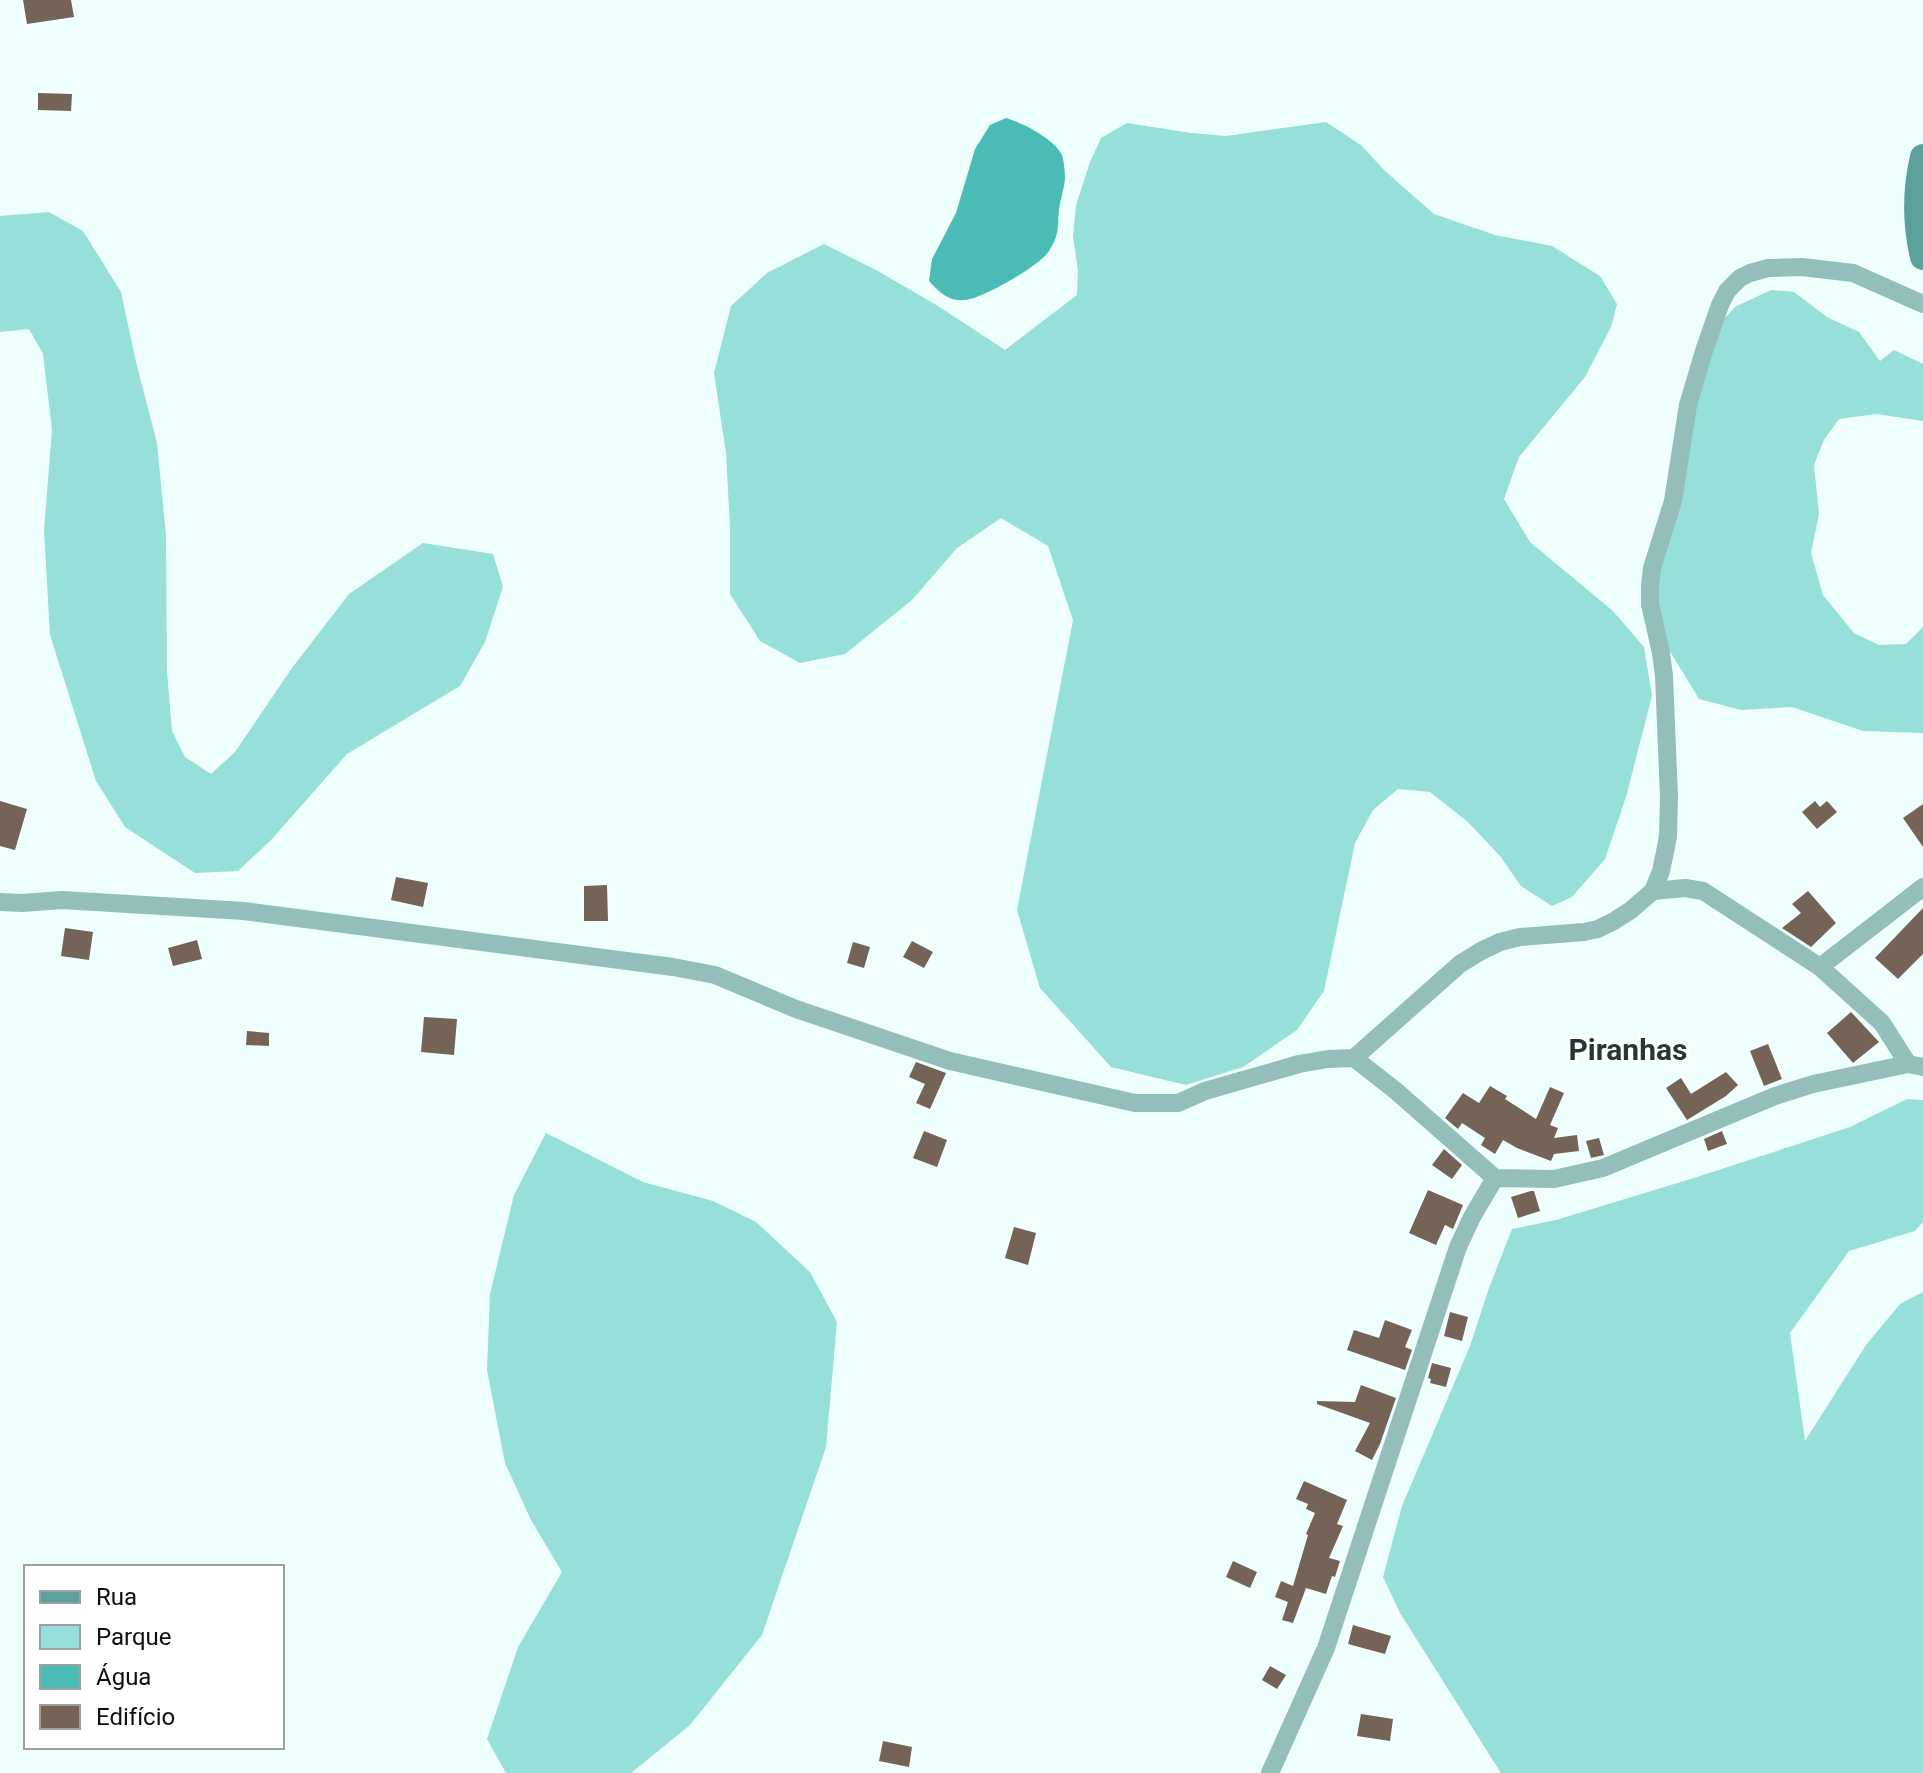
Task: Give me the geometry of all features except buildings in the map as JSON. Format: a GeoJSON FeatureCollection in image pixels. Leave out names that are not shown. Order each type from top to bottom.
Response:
{"type":"FeatureCollection","features":[{"type":"Feature","properties":{"kind":"street"},"geometry":{"type":"LineString","coordinates":[[1923,157],[1916,204],[1917,233],[1923,257]]}},
{"type":"Feature","properties":{"kind":"street"},"geometry":{"type":"LineString","coordinates":[[0,902],[62,900],[244,911],[673,967],[715,975],[796,1009],[950,1061],[1135,1103],[1178,1103],[1205,1091],[1299,1064],[1354,1058],[1460,964],[1481,951],[1520,937],[1598,929],[1631,910],[1653,891],[1661,871],[1668,836],[1669,797],[1664,676],[1650,604],[1652,568],[1673,501],[1688,405],[1727,291],[1750,273],[1768,268],[1802,267],[1853,273],[1923,304]]}},
{"type":"Feature","properties":{"kind":"street"},"geometry":{"type":"LineString","coordinates":[[1820,967],[1923,887]]}},
{"type":"Feature","properties":{"kind":"street"},"geometry":{"type":"LineString","coordinates":[[1354,1058],[1495,1178],[1554,1179],[1603,1168],[1775,1096],[1813,1084],[1915,1066],[1882,1023],[1820,967],[1703,891],[1685,888],[1653,891]]}},
{"type":"Feature","properties":{"kind":"street"},"geometry":{"type":"LineString","coordinates":[[1270,1773],[1326,1648],[1458,1247],[1495,1178]]}},
{"type":"Feature","properties":{"kind":"green space"},"geometry":{"type":"Polygon","coordinates":[[[1326,122],[1361,145],[1385,171],[1434,214],[1495,235],[1552,246],[1600,276],[1617,304],[1611,327],[1585,377],[1519,457],[1504,499],[1530,542],[1613,611],[1644,647],[1652,696],[1626,797],[1605,859],[1572,897],[1552,906],[1521,886],[1500,856],[1468,822],[1430,792],[1398,789],[1373,810],[1355,843],[1324,991],[1297,1030],[1243,1067],[1186,1085],[1111,1067],[1040,988],[1017,910],[1073,620],[1048,546],[1001,518],[957,548],[912,600],[845,654],[800,663],[760,641],[730,594],[726,453],[714,373],[731,306],[767,273],[824,244],[938,306],[1005,350],[1077,295],[1078,270],[1073,236],[1076,205],[1101,138],[1127,123],[1226,136],[1326,122]]]}},
{"type":"Feature","properties":{"kind":"green space"},"geometry":{"type":"Polygon","coordinates":[[[49,212],[83,231],[121,292],[157,443],[166,535],[167,671],[172,731],[185,757],[211,774],[235,752],[292,668],[349,594],[423,543],[493,554],[503,587],[485,642],[460,686],[347,754],[272,839],[238,871],[195,873],[125,827],[96,781],[50,635],[44,530],[52,430],[43,354],[29,329],[0,332],[0,216],[49,212]]]}},
{"type":"Feature","properties":{"kind":"green space"},"geometry":{"type":"Polygon","coordinates":[[[1771,290],[1794,292],[1827,317],[1859,332],[1880,361],[1894,350],[1923,364],[1923,421],[1876,414],[1839,419],[1824,440],[1814,465],[1819,514],[1811,553],[1823,595],[1854,633],[1879,645],[1906,644],[1923,627],[1923,733],[1863,731],[1792,707],[1741,710],[1699,699],[1660,635],[1658,576],[1698,387],[1724,319],[1735,307],[1771,290]]]}},
{"type":"Feature","properties":{"kind":"green space"},"geometry":{"type":"Polygon","coordinates":[[[1907,1099],[1923,1100],[1923,1222],[1915,1231],[1849,1251],[1790,1333],[1805,1441],[1866,1345],[1900,1304],[1923,1292],[1923,1773],[1501,1773],[1400,1613],[1383,1577],[1402,1506],[1470,1346],[1512,1229],[1556,1220],[1850,1127],[1907,1099]]]}},
{"type":"Feature","properties":{"kind":"green space"},"geometry":{"type":"Polygon","coordinates":[[[546,1133],[643,1182],[713,1201],[756,1222],[810,1272],[837,1322],[826,1447],[762,1635],[690,1725],[631,1773],[506,1773],[487,1739],[518,1647],[562,1572],[531,1520],[505,1463],[487,1370],[490,1294],[514,1195],[546,1133]]]}},
{"type":"Feature","properties":{"kind":"water"},"geometry":{"type":"Polygon","coordinates":[[[1006,118],[1037,132],[1062,155],[1065,179],[1053,245],[1044,257],[997,288],[965,300],[949,298],[929,281],[932,259],[956,213],[975,149],[990,125],[1006,118]]]}},
{"type":"Feature","properties":{"kind":"district","name":"Piranhas"},"geometry":{"type":"Point","coordinates":[1628,1050]}}]}
